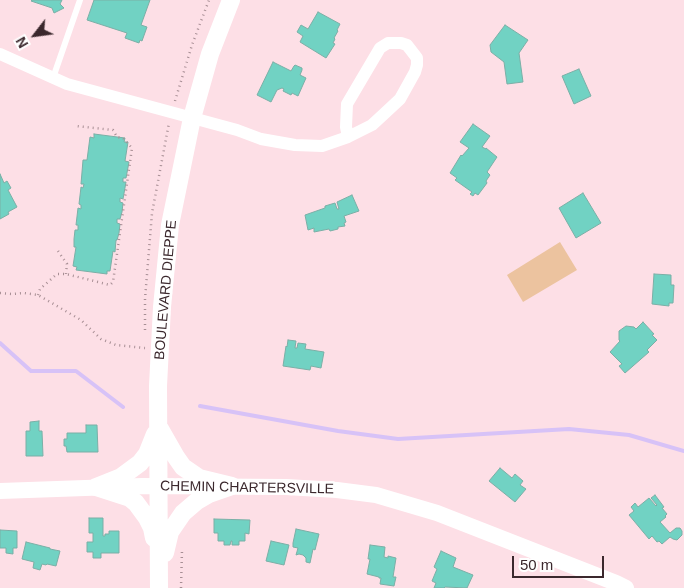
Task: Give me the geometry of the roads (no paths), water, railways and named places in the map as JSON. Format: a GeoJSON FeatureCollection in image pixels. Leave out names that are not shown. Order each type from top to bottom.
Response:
{"type":"FeatureCollection","features":[{"type":"Feature","properties":{"kind":"main road","name":"BOULEVARD DIEPPE"},"geometry":{"type":"LineString","coordinates":[[159,584],[158,386],[170,225],[192,118],[210,54],[231,0]]}},
{"type":"Feature","properties":{"kind":"main road"},"geometry":{"type":"LineString","coordinates":[[158,426],[172,452],[183,466],[199,478],[232,486]]}},
{"type":"Feature","properties":{"kind":"main road"},"geometry":{"type":"LineString","coordinates":[[96,487],[121,477],[140,463],[147,454],[158,426]]}},
{"type":"Feature","properties":{"kind":"main road"},"geometry":{"type":"LineString","coordinates":[[159,584],[170,532],[183,513],[209,494],[232,486]]}},
{"type":"Feature","properties":{"kind":"main road"},"geometry":{"type":"LineString","coordinates":[[96,487],[130,498],[147,518],[152,528],[159,584]]}},
{"type":"Feature","properties":{"kind":"street"},"geometry":{"type":"LineString","coordinates":[[0,54],[67,84],[236,130],[261,139],[295,145],[322,146],[348,137],[372,125],[400,98],[417,65],[417,58],[407,46],[401,43],[388,43],[380,48],[347,104],[346,127],[348,137]]}},
{"type":"Feature","properties":{"kind":"street","name":"CHEMIN CHARTERSVILLE"},"geometry":{"type":"LineString","coordinates":[[0,491],[96,487],[232,486],[337,490],[376,496],[437,513],[626,588]]}},
{"type":"Feature","properties":{"kind":"lane"},"geometry":{"type":"LineString","coordinates":[[53,78],[80,0]]}},
{"type":"Feature","properties":{"kind":"waterway"},"geometry":{"type":"LineString","coordinates":[[0,343],[31,371],[76,371],[123,407]]}},
{"type":"Feature","properties":{"kind":"waterway"},"geometry":{"type":"LineString","coordinates":[[200,406],[338,431],[398,439],[569,429],[629,435],[684,451]]}}]}
